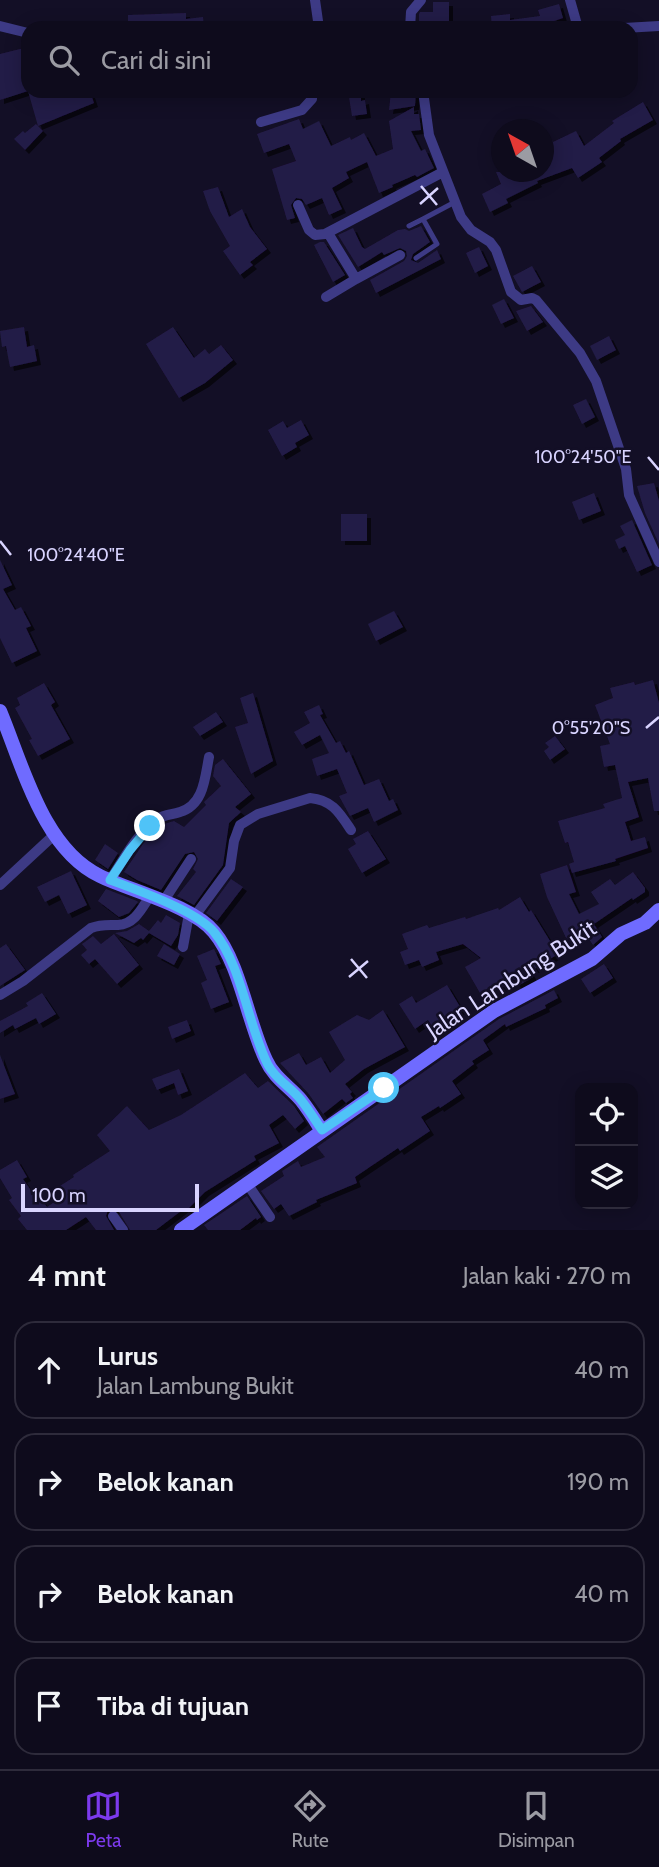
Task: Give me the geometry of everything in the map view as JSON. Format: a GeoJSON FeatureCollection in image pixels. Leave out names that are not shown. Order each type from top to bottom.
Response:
{"type":"FeatureCollection","features":[{"type":"Feature","properties":{"kind":"street"},"geometry":{"type":"LineString","coordinates":[[315,0],[318,21]]}},
{"type":"Feature","properties":{"kind":"street"},"geometry":{"type":"LineString","coordinates":[[410,21],[411,12],[421,0]]}},
{"type":"Feature","properties":{"kind":"street"},"geometry":{"type":"LineString","coordinates":[[570,0],[576,21]]}},
{"type":"Feature","properties":{"kind":"street"},"geometry":{"type":"LineString","coordinates":[[0,26],[21,31]]}},
{"type":"Feature","properties":{"kind":"street"},"geometry":{"type":"LineString","coordinates":[[638,27],[659,26]]}},
{"type":"Feature","properties":{"kind":"street"},"geometry":{"type":"LineString","coordinates":[[261,122],[306,108],[313,98]]}},
{"type":"Feature","properties":{"kind":"street"},"geometry":{"type":"LineString","coordinates":[[424,98],[429,135],[465,224],[496,250],[511,292],[521,300],[536,300],[570,339],[590,369],[621,452],[629,495],[659,562]]}},
{"type":"Feature","properties":{"kind":"street"},"geometry":{"type":"LineString","coordinates":[[298,205],[309,230],[315,235],[328,233],[443,172]]}},
{"type":"Feature","properties":{"kind":"street"},"geometry":{"type":"LineString","coordinates":[[328,233],[356,279]]}},
{"type":"Feature","properties":{"kind":"street"},"geometry":{"type":"LineString","coordinates":[[326,297],[400,255]]}},
{"type":"Feature","properties":{"kind":"street"},"geometry":{"type":"LineString","coordinates":[[0,711],[34,797],[54,835],[82,865],[191,916],[214,932],[225,950],[272,1072],[300,1100],[322,1130]]}},
{"type":"Feature","properties":{"kind":"street"},"geometry":{"type":"LineString","coordinates":[[110,880],[150,826],[159,818],[180,812],[196,802],[201,793],[209,757]]}},
{"type":"Feature","properties":{"kind":"street"},"geometry":{"type":"LineString","coordinates":[[183,947],[191,916],[230,868],[237,831],[247,819],[310,798],[320,799],[335,806],[351,830]]}},
{"type":"Feature","properties":{"kind":"street"},"geometry":{"type":"LineString","coordinates":[[0,885],[54,835]]}},
{"type":"Feature","properties":{"kind":"street"},"geometry":{"type":"LineString","coordinates":[[0,995],[39,970],[91,928],[128,923],[134,919],[157,899],[191,859]]}},
{"type":"Feature","properties":{"kind":"street","name":"Jalan Lambung Bukit"},"geometry":{"type":"LineString","coordinates":[[181,1230],[494,1011],[592,959],[621,934],[645,923],[659,910]]}},
{"type":"Feature","properties":{"kind":"street"},"geometry":{"type":"LineString","coordinates":[[246,1182],[270,1216]]}},
{"type":"Feature","properties":{"kind":"street"},"geometry":{"type":"LineString","coordinates":[[113,1216],[123,1230]]}},
{"type":"Feature","properties":{"kind":"lane"},"geometry":{"type":"LineString","coordinates":[[409,226],[455,202]]}},
{"type":"Feature","properties":{"kind":"lane"},"geometry":{"type":"LineString","coordinates":[[416,258],[437,244],[423,219]]}},
{"type":"Feature","properties":{"kind":"building"},"geometry":{"type":"Polygon","coordinates":[[[433,2],[449,2],[449,21],[419,21],[420,12],[433,12],[433,2]]]}},
{"type":"Feature","properties":{"kind":"building"},"geometry":{"type":"Polygon","coordinates":[[[559,4],[563,18],[554,21],[491,21],[491,16],[510,14],[510,20],[540,16],[538,10],[559,4]]]}},
{"type":"Feature","properties":{"kind":"building"},"geometry":{"type":"Polygon","coordinates":[[[186,13],[186,19],[203,17],[203,21],[128,21],[128,15],[186,13]]]}},
{"type":"Feature","properties":{"kind":"building"},"geometry":{"type":"Polygon","coordinates":[[[21,49],[21,93],[0,100],[0,54],[21,49]]]}},
{"type":"Feature","properties":{"kind":"building"},"geometry":{"type":"Polygon","coordinates":[[[30,98],[92,98],[94,103],[38,126],[30,98]]]}},
{"type":"Feature","properties":{"kind":"building"},"geometry":{"type":"Polygon","coordinates":[[[349,98],[365,100],[367,114],[352,116],[349,98]]]}},
{"type":"Feature","properties":{"kind":"building"},"geometry":{"type":"Polygon","coordinates":[[[390,98],[416,98],[415,106],[389,110],[390,98]]]}},
{"type":"Feature","properties":{"kind":"building"},"geometry":{"type":"Polygon","coordinates":[[[643,102],[653,120],[620,139],[621,141],[599,158],[602,162],[578,178],[572,168],[554,175],[554,142],[576,131],[584,146],[614,123],[612,121],[643,102]]]}},
{"type":"Feature","properties":{"kind":"building"},"geometry":{"type":"Polygon","coordinates":[[[414,107],[414,114],[419,114],[421,130],[411,131],[421,151],[425,149],[434,168],[379,193],[367,162],[346,172],[349,178],[332,188],[342,209],[329,215],[322,198],[306,205],[302,199],[296,198],[291,205],[295,218],[287,220],[272,169],[296,161],[289,144],[264,153],[257,134],[299,119],[303,129],[319,121],[331,146],[364,133],[376,156],[393,149],[389,121],[414,107]]]}},
{"type":"Feature","properties":{"kind":"building"},"geometry":{"type":"Polygon","coordinates":[[[36,124],[43,131],[25,150],[14,139],[36,124]]]}},
{"type":"Feature","properties":{"kind":"building"},"geometry":{"type":"Polygon","coordinates":[[[500,182],[538,183],[506,199],[508,203],[490,212],[482,194],[501,184],[500,182]]]}},
{"type":"Feature","properties":{"kind":"building"},"geometry":{"type":"Polygon","coordinates":[[[218,187],[229,217],[242,209],[250,227],[267,249],[250,262],[253,265],[240,275],[223,251],[230,246],[210,211],[203,191],[218,187]]]}},
{"type":"Feature","properties":{"kind":"building"},"geometry":{"type":"Polygon","coordinates":[[[421,226],[430,242],[413,254],[411,260],[418,263],[437,250],[441,259],[376,293],[370,280],[404,261],[406,251],[400,248],[384,255],[382,252],[358,267],[338,235],[353,228],[365,249],[398,230],[409,231],[421,226]]]}},
{"type":"Feature","properties":{"kind":"building"},"geometry":{"type":"Polygon","coordinates":[[[324,242],[345,275],[333,282],[314,245],[324,242]]]}},
{"type":"Feature","properties":{"kind":"building"},"geometry":{"type":"Polygon","coordinates":[[[479,247],[488,266],[475,273],[466,253],[479,247]]]}},
{"type":"Feature","properties":{"kind":"building"},"geometry":{"type":"Polygon","coordinates":[[[532,266],[541,282],[522,292],[513,276],[532,266]]]}},
{"type":"Feature","properties":{"kind":"building"},"geometry":{"type":"Polygon","coordinates":[[[504,299],[514,318],[501,324],[492,305],[504,299]]]}},
{"type":"Feature","properties":{"kind":"building"},"geometry":{"type":"Polygon","coordinates":[[[531,306],[543,322],[527,331],[516,311],[531,306]]]}},
{"type":"Feature","properties":{"kind":"building"},"geometry":{"type":"Polygon","coordinates":[[[24,327],[27,347],[34,345],[37,361],[10,367],[6,346],[2,347],[0,331],[24,327]]]}},
{"type":"Feature","properties":{"kind":"building"},"geometry":{"type":"Polygon","coordinates":[[[173,327],[194,358],[205,349],[209,354],[221,345],[233,360],[205,383],[179,398],[146,344],[173,327]]]}},
{"type":"Feature","properties":{"kind":"building"},"geometry":{"type":"Polygon","coordinates":[[[609,336],[616,350],[597,360],[590,346],[609,336]]]}},
{"type":"Feature","properties":{"kind":"building"},"geometry":{"type":"Polygon","coordinates":[[[586,399],[595,417],[582,424],[573,405],[586,399]]]}},
{"type":"Feature","properties":{"kind":"building"},"geometry":{"type":"Polygon","coordinates":[[[301,420],[309,435],[295,443],[297,447],[282,456],[268,430],[283,421],[287,428],[301,420]]]}},
{"type":"Feature","properties":{"kind":"building"},"geometry":{"type":"Polygon","coordinates":[[[654,483],[659,501],[659,544],[637,486],[654,483]]]}},
{"type":"Feature","properties":{"kind":"building"},"geometry":{"type":"Polygon","coordinates":[[[594,493],[601,511],[579,520],[572,502],[594,493]]]}},
{"type":"Feature","properties":{"kind":"building"},"geometry":{"type":"Polygon","coordinates":[[[341,514],[367,514],[367,541],[341,541],[341,514]]]}},
{"type":"Feature","properties":{"kind":"building"},"geometry":{"type":"Polygon","coordinates":[[[632,520],[652,565],[637,572],[625,546],[619,549],[615,540],[625,535],[620,526],[632,520]]]}},
{"type":"Feature","properties":{"kind":"building"},"geometry":{"type":"Polygon","coordinates":[[[0,560],[12,585],[3,589],[15,610],[21,607],[31,626],[26,628],[37,651],[12,663],[0,638],[0,560]]]}},
{"type":"Feature","properties":{"kind":"building"},"geometry":{"type":"Polygon","coordinates":[[[394,611],[403,627],[376,641],[368,624],[394,611]]]}},
{"type":"Feature","properties":{"kind":"building"},"geometry":{"type":"Polygon","coordinates":[[[653,680],[659,703],[659,811],[654,811],[648,778],[628,782],[639,817],[625,822],[631,841],[645,837],[648,848],[615,859],[616,861],[572,873],[569,864],[574,862],[558,821],[605,808],[603,804],[622,798],[615,765],[604,767],[600,746],[610,744],[595,705],[613,698],[610,688],[653,680]]]}},
{"type":"Feature","properties":{"kind":"building"},"geometry":{"type":"Polygon","coordinates":[[[44,683],[55,702],[51,705],[70,739],[38,756],[15,708],[20,705],[17,698],[44,683]]]}},
{"type":"Feature","properties":{"kind":"building"},"geometry":{"type":"Polygon","coordinates":[[[253,693],[273,761],[251,774],[235,727],[248,723],[240,698],[253,693]]]}},
{"type":"Feature","properties":{"kind":"building"},"geometry":{"type":"Polygon","coordinates":[[[319,705],[323,714],[320,715],[336,743],[340,741],[346,753],[349,751],[364,785],[379,779],[389,801],[393,799],[398,810],[374,822],[368,808],[350,816],[339,796],[347,793],[337,769],[317,776],[312,759],[329,753],[320,735],[302,745],[294,732],[310,723],[304,712],[319,705]]]}},
{"type":"Feature","properties":{"kind":"building"},"geometry":{"type":"Polygon","coordinates":[[[216,712],[223,722],[200,736],[193,727],[216,712]]]}},
{"type":"Feature","properties":{"kind":"building"},"geometry":{"type":"Polygon","coordinates":[[[555,736],[565,749],[550,760],[544,751],[549,747],[545,743],[555,736]]]}},
{"type":"Feature","properties":{"kind":"building"},"geometry":{"type":"Polygon","coordinates":[[[223,759],[251,794],[235,807],[241,812],[229,823],[223,865],[194,905],[177,896],[196,872],[193,869],[198,859],[194,852],[185,854],[161,890],[124,872],[155,830],[174,821],[184,827],[206,805],[204,802],[221,786],[213,776],[215,765],[223,759]]]}},
{"type":"Feature","properties":{"kind":"building"},"geometry":{"type":"Polygon","coordinates":[[[368,831],[386,859],[362,873],[348,849],[356,844],[353,839],[368,831]]]}},
{"type":"Feature","properties":{"kind":"building"},"geometry":{"type":"Polygon","coordinates":[[[105,844],[118,853],[108,869],[95,860],[105,844]]]}},
{"type":"Feature","properties":{"kind":"building"},"geometry":{"type":"Polygon","coordinates":[[[567,865],[576,892],[569,894],[579,914],[599,904],[591,892],[610,879],[615,885],[633,872],[645,888],[645,892],[594,924],[602,937],[593,945],[585,933],[567,940],[547,897],[540,874],[567,865]]]}},
{"type":"Feature","properties":{"kind":"building"},"geometry":{"type":"Polygon","coordinates":[[[71,871],[87,905],[68,914],[59,895],[45,902],[37,887],[71,871]]]}},
{"type":"Feature","properties":{"kind":"building"},"geometry":{"type":"Polygon","coordinates":[[[231,879],[243,887],[217,921],[206,913],[231,879]]]}},
{"type":"Feature","properties":{"kind":"building"},"geometry":{"type":"Polygon","coordinates":[[[106,889],[138,902],[129,913],[119,917],[98,901],[106,889]]]}},
{"type":"Feature","properties":{"kind":"building"},"geometry":{"type":"Polygon","coordinates":[[[520,897],[558,954],[530,972],[533,977],[518,986],[514,979],[499,990],[495,985],[480,993],[465,967],[481,958],[463,944],[436,952],[439,960],[422,967],[419,960],[405,965],[400,952],[408,949],[402,934],[427,925],[429,928],[498,908],[499,910],[520,897]]]}},
{"type":"Feature","properties":{"kind":"building"},"geometry":{"type":"Polygon","coordinates":[[[166,915],[180,923],[178,935],[171,946],[149,933],[143,940],[141,938],[134,943],[115,933],[127,931],[139,924],[149,931],[158,920],[161,923],[166,915]]]}},
{"type":"Feature","properties":{"kind":"building"},"geometry":{"type":"Polygon","coordinates":[[[114,934],[139,965],[117,984],[95,959],[89,964],[81,955],[87,950],[82,944],[93,936],[101,944],[114,934]]]}},
{"type":"Feature","properties":{"kind":"building"},"geometry":{"type":"Polygon","coordinates":[[[6,944],[25,970],[0,986],[0,948],[6,944]]]}},
{"type":"Feature","properties":{"kind":"building"},"geometry":{"type":"Polygon","coordinates":[[[164,944],[180,954],[174,965],[157,956],[164,944]]]}},
{"type":"Feature","properties":{"kind":"building"},"geometry":{"type":"Polygon","coordinates":[[[214,949],[221,964],[215,966],[229,1002],[211,1009],[201,983],[207,980],[197,956],[214,949]]]}},
{"type":"Feature","properties":{"kind":"building"},"geometry":{"type":"Polygon","coordinates":[[[604,964],[613,978],[590,993],[581,979],[604,964]]]}},
{"type":"Feature","properties":{"kind":"building"},"geometry":{"type":"Polygon","coordinates":[[[447,985],[462,1010],[445,1020],[448,1025],[436,1033],[428,1020],[415,1029],[399,1004],[412,996],[416,1003],[447,985]]]}},
{"type":"Feature","properties":{"kind":"building"},"geometry":{"type":"Polygon","coordinates":[[[554,990],[558,998],[545,1005],[546,1008],[506,1027],[505,1024],[483,1040],[489,1050],[472,1061],[474,1064],[452,1081],[461,1094],[421,1117],[430,1131],[400,1151],[398,1148],[355,1177],[357,1183],[316,1200],[317,1202],[289,1216],[281,1204],[274,1209],[261,1191],[284,1176],[282,1171],[298,1161],[301,1167],[325,1157],[317,1147],[499,1019],[554,990]]]}},
{"type":"Feature","properties":{"kind":"building"},"geometry":{"type":"Polygon","coordinates":[[[42,993],[56,1014],[39,1024],[36,1018],[15,1029],[13,1025],[0,1033],[0,1021],[28,1006],[26,1003],[42,993]]]}},
{"type":"Feature","properties":{"kind":"building"},"geometry":{"type":"Polygon","coordinates":[[[383,1010],[405,1047],[364,1069],[345,1084],[352,1092],[350,1094],[353,1098],[346,1103],[342,1099],[323,1114],[280,1063],[299,1053],[306,1065],[321,1057],[330,1073],[345,1060],[329,1032],[357,1015],[369,1020],[383,1010]]]}},
{"type":"Feature","properties":{"kind":"building"},"geometry":{"type":"Polygon","coordinates":[[[187,1020],[191,1031],[172,1039],[168,1027],[187,1020]]]}},
{"type":"Feature","properties":{"kind":"building"},"geometry":{"type":"Polygon","coordinates":[[[0,1055],[15,1094],[0,1099],[0,1055]]]}},
{"type":"Feature","properties":{"kind":"building"},"geometry":{"type":"Polygon","coordinates":[[[179,1069],[188,1091],[178,1095],[174,1083],[157,1090],[152,1079],[179,1069]]]}},
{"type":"Feature","properties":{"kind":"building"},"geometry":{"type":"Polygon","coordinates":[[[245,1073],[258,1088],[268,1081],[294,1106],[304,1121],[295,1129],[283,1115],[269,1125],[279,1143],[254,1156],[256,1160],[205,1192],[187,1210],[185,1208],[156,1230],[130,1230],[119,1212],[113,1209],[108,1210],[106,1216],[114,1230],[96,1230],[86,1217],[66,1230],[27,1230],[18,1219],[21,1216],[9,1200],[12,1198],[0,1178],[0,1170],[17,1160],[27,1177],[23,1179],[39,1202],[42,1200],[47,1207],[65,1195],[60,1186],[110,1151],[97,1135],[127,1106],[149,1130],[181,1115],[245,1073]]]}},
{"type":"Feature","properties":{"kind":"building"},"geometry":{"type":"Polygon","coordinates":[[[247,1196],[261,1217],[257,1220],[256,1218],[240,1230],[208,1230],[204,1225],[247,1196]]]}},
{"type":"Feature","properties":{"kind":"route"},"geometry":{"type":"LineString","coordinates":[[150,826],[110,880],[189,914],[214,932],[232,966],[267,1063],[322,1130],[384,1088]]}}]}
